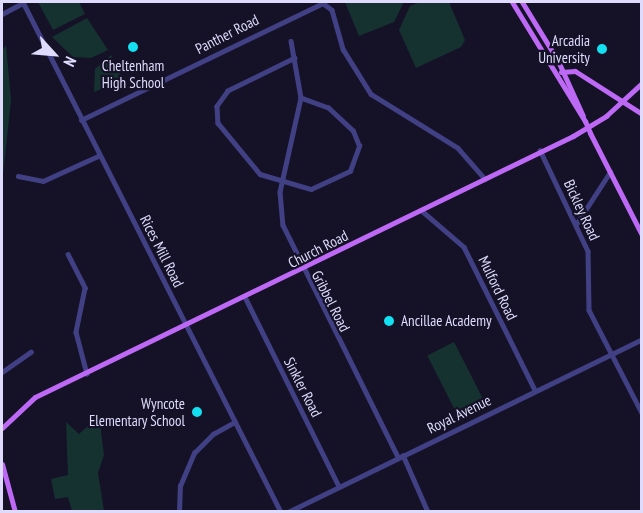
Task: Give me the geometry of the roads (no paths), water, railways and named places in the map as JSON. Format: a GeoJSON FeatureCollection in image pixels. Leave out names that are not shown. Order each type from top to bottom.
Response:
{"type":"FeatureCollection","features":[{"type":"Feature","properties":{"kind":"main road"},"geometry":{"type":"LineString","coordinates":[[512,2],[560,72],[580,74],[621,104],[642,114]]}},
{"type":"Feature","properties":{"kind":"main road"},"geometry":{"type":"LineString","coordinates":[[522,2],[642,235]]}},
{"type":"Feature","properties":{"kind":"main road","name":"Church Road"},"geometry":{"type":"LineString","coordinates":[[2,428],[34,397],[246,299],[599,122],[642,83]]}},
{"type":"Feature","properties":{"kind":"main road"},"geometry":{"type":"LineString","coordinates":[[2,464],[15,512]]}},
{"type":"Feature","properties":{"kind":"street"},"geometry":{"type":"LineString","coordinates":[[2,14],[23,2]]}},
{"type":"Feature","properties":{"kind":"street","name":"Rices Mill Road"},"geometry":{"type":"LineString","coordinates":[[23,2],[281,512]]}},
{"type":"Feature","properties":{"kind":"street","name":"Panther Road"},"geometry":{"type":"LineString","coordinates":[[81,120],[316,4],[330,7],[343,49],[363,84],[392,111],[464,153],[485,178]]}},
{"type":"Feature","properties":{"kind":"street","name":"Gribbel Road"},"geometry":{"type":"LineString","coordinates":[[291,41],[300,98],[282,183],[281,218],[302,270],[401,456],[428,512]]}},
{"type":"Feature","properties":{"kind":"street"},"geometry":{"type":"LineString","coordinates":[[295,58],[231,89],[216,110],[220,130],[256,171],[282,183],[320,187],[349,173],[359,156],[350,128],[326,106],[300,98]]}},
{"type":"Feature","properties":{"kind":"street","name":"Bickley Road"},"geometry":{"type":"LineString","coordinates":[[540,150],[577,223],[589,255],[588,306],[642,413]]}},
{"type":"Feature","properties":{"kind":"street"},"geometry":{"type":"LineString","coordinates":[[18,176],[43,181],[99,156]]}},
{"type":"Feature","properties":{"kind":"street"},"geometry":{"type":"LineString","coordinates":[[577,223],[610,172]]}},
{"type":"Feature","properties":{"kind":"street","name":"Mulford Road"},"geometry":{"type":"LineString","coordinates":[[421,210],[464,247],[536,390]]}},
{"type":"Feature","properties":{"kind":"street"},"geometry":{"type":"LineString","coordinates":[[68,254],[85,288],[76,335],[87,374]]}},
{"type":"Feature","properties":{"kind":"street","name":"Sinkler Road"},"geometry":{"type":"LineString","coordinates":[[246,299],[339,486]]}},
{"type":"Feature","properties":{"kind":"street","name":"Royal Avenue"},"geometry":{"type":"LineString","coordinates":[[288,512],[642,339]]}},
{"type":"Feature","properties":{"kind":"street"},"geometry":{"type":"LineString","coordinates":[[2,372],[31,352]]}},
{"type":"Feature","properties":{"kind":"street"},"geometry":{"type":"LineString","coordinates":[[179,512],[180,486],[196,450],[235,422]]}},
{"type":"Feature","properties":{"kind":"place","name":"Cheltenham High School"},"geometry":{"type":"Point","coordinates":[133,47]}},
{"type":"Feature","properties":{"kind":"place","name":"Arcadia University"},"geometry":{"type":"Point","coordinates":[602,49]}},
{"type":"Feature","properties":{"kind":"place","name":"Ancillae Academy"},"geometry":{"type":"Point","coordinates":[389,321]}},
{"type":"Feature","properties":{"kind":"place","name":"Wyncote Elementary School"},"geometry":{"type":"Point","coordinates":[197,412]}}]}
